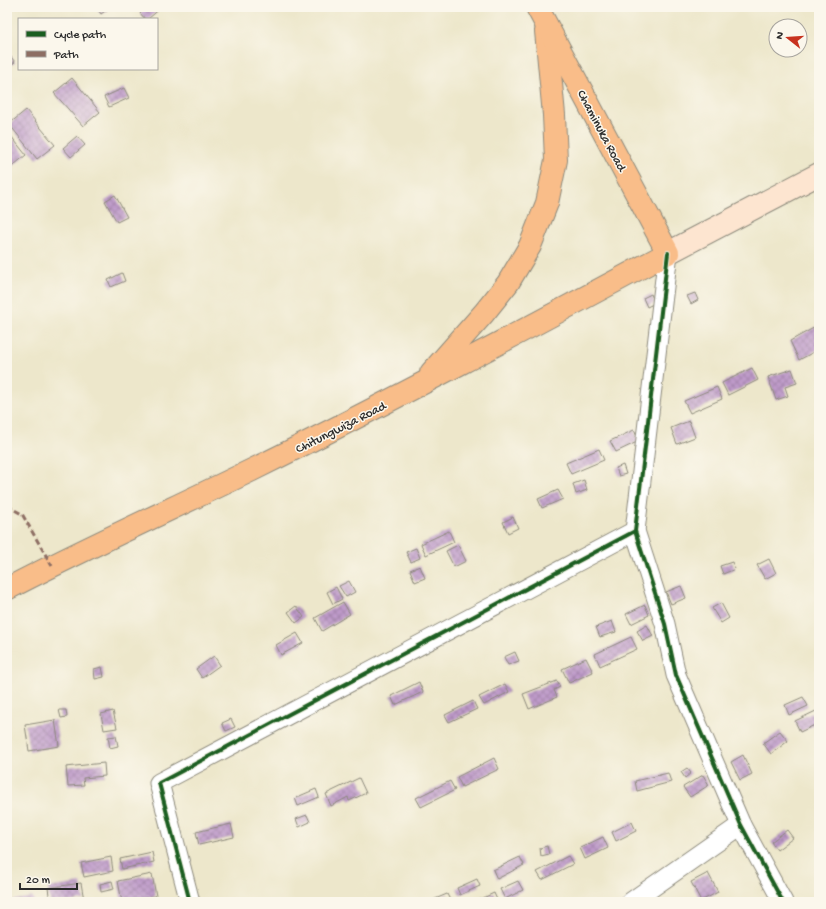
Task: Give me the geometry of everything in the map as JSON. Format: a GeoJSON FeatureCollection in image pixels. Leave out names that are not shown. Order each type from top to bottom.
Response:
{"type":"FeatureCollection","features":[{"type":"Feature","properties":{"kind":"main road","name":"Chaminuka Road"},"geometry":{"type":"LineString","coordinates":[[541,13],[668,254]]}},
{"type":"Feature","properties":{"kind":"main road"},"geometry":{"type":"LineString","coordinates":[[422,384],[508,283],[530,246],[547,203],[556,160],[554,115],[541,13]]}},
{"type":"Feature","properties":{"kind":"main road"},"geometry":{"type":"LineString","coordinates":[[668,254],[819,174]]}},
{"type":"Feature","properties":{"kind":"main road","name":"Chitungwiza Road"},"geometry":{"type":"LineString","coordinates":[[7,589],[251,470],[422,384],[668,254]]}},
{"type":"Feature","properties":{"kind":"street"},"geometry":{"type":"LineString","coordinates":[[668,254],[635,531],[665,624],[676,675],[740,826],[783,902]]}},
{"type":"Feature","properties":{"kind":"street"},"geometry":{"type":"LineString","coordinates":[[190,902],[159,783],[635,531]]}},
{"type":"Feature","properties":{"kind":"street"},"geometry":{"type":"LineString","coordinates":[[631,902],[740,826]]}},
{"type":"Feature","properties":{"kind":"building"},"geometry":{"type":"Polygon","coordinates":[[[96,7],[111,7],[101,14],[96,7]]]}},
{"type":"Feature","properties":{"kind":"building"},"geometry":{"type":"Polygon","coordinates":[[[147,7],[162,7],[149,18],[144,18],[140,13],[147,7]]]}},
{"type":"Feature","properties":{"kind":"building"},"geometry":{"type":"Polygon","coordinates":[[[7,52],[15,62],[7,68],[7,52]]]}},
{"type":"Feature","properties":{"kind":"building"},"geometry":{"type":"Polygon","coordinates":[[[72,78],[100,112],[83,126],[54,93],[72,78]]]}},
{"type":"Feature","properties":{"kind":"building"},"geometry":{"type":"Polygon","coordinates":[[[124,88],[129,98],[109,107],[104,97],[124,88]]]}},
{"type":"Feature","properties":{"kind":"building"},"geometry":{"type":"Polygon","coordinates":[[[26,110],[55,145],[37,159],[9,124],[26,110]]]}},
{"type":"Feature","properties":{"kind":"building"},"geometry":{"type":"Polygon","coordinates":[[[7,131],[26,155],[9,169],[7,167],[7,131]]]}},
{"type":"Feature","properties":{"kind":"building"},"geometry":{"type":"Polygon","coordinates":[[[77,136],[85,145],[71,157],[63,148],[77,136]]]}},
{"type":"Feature","properties":{"kind":"building"},"geometry":{"type":"Polygon","coordinates":[[[115,195],[127,217],[117,222],[105,201],[115,195]]]}},
{"type":"Feature","properties":{"kind":"building"},"geometry":{"type":"Polygon","coordinates":[[[122,273],[125,281],[111,287],[108,280],[122,273]]]}},
{"type":"Feature","properties":{"kind":"building"},"geometry":{"type":"Polygon","coordinates":[[[695,293],[698,300],[691,304],[687,296],[695,293]]]}},
{"type":"Feature","properties":{"kind":"building"},"geometry":{"type":"Polygon","coordinates":[[[651,294],[655,303],[647,307],[643,298],[651,294]]]}},
{"type":"Feature","properties":{"kind":"building"},"geometry":{"type":"Polygon","coordinates":[[[819,325],[819,349],[799,360],[790,341],[819,325]]]}},
{"type":"Feature","properties":{"kind":"building"},"geometry":{"type":"Polygon","coordinates":[[[752,368],[758,380],[728,395],[722,383],[752,368]]]}},
{"type":"Feature","properties":{"kind":"building"},"geometry":{"type":"Polygon","coordinates":[[[792,369],[797,383],[785,387],[788,396],[776,400],[768,377],[792,369]]]}},
{"type":"Feature","properties":{"kind":"building"},"geometry":{"type":"Polygon","coordinates":[[[717,387],[722,399],[690,413],[684,401],[717,387]]]}},
{"type":"Feature","properties":{"kind":"building"},"geometry":{"type":"Polygon","coordinates":[[[689,421],[695,437],[677,444],[671,428],[689,421]]]}},
{"type":"Feature","properties":{"kind":"building"},"geometry":{"type":"Polygon","coordinates":[[[634,430],[639,441],[616,452],[610,441],[634,430]]]}},
{"type":"Feature","properties":{"kind":"building"},"geometry":{"type":"Polygon","coordinates":[[[599,449],[604,460],[571,474],[566,463],[599,449]]]}},
{"type":"Feature","properties":{"kind":"building"},"geometry":{"type":"Polygon","coordinates":[[[623,465],[626,474],[619,476],[616,468],[623,465]]]}},
{"type":"Feature","properties":{"kind":"building"},"geometry":{"type":"Polygon","coordinates":[[[584,480],[587,490],[576,494],[573,484],[584,480]]]}},
{"type":"Feature","properties":{"kind":"building"},"geometry":{"type":"Polygon","coordinates":[[[558,490],[563,499],[542,508],[538,499],[558,490]]]}},
{"type":"Feature","properties":{"kind":"building"},"geometry":{"type":"Polygon","coordinates":[[[513,517],[518,528],[508,533],[503,522],[513,517]]]}},
{"type":"Feature","properties":{"kind":"building"},"geometry":{"type":"Polygon","coordinates":[[[449,531],[454,542],[426,555],[421,544],[449,531]]]}},
{"type":"Feature","properties":{"kind":"building"},"geometry":{"type":"Polygon","coordinates":[[[458,545],[466,561],[454,567],[446,551],[458,545]]]}},
{"type":"Feature","properties":{"kind":"building"},"geometry":{"type":"Polygon","coordinates":[[[416,548],[420,558],[411,562],[406,552],[416,548]]]}},
{"type":"Feature","properties":{"kind":"building"},"geometry":{"type":"Polygon","coordinates":[[[769,559],[776,573],[765,579],[757,565],[769,559]]]}},
{"type":"Feature","properties":{"kind":"building"},"geometry":{"type":"Polygon","coordinates":[[[732,562],[735,569],[723,574],[720,566],[732,562]]]}},
{"type":"Feature","properties":{"kind":"building"},"geometry":{"type":"Polygon","coordinates":[[[420,566],[425,578],[415,582],[410,570],[420,566]]]}},
{"type":"Feature","properties":{"kind":"building"},"geometry":{"type":"Polygon","coordinates":[[[349,581],[355,592],[346,597],[339,586],[349,581]]]}},
{"type":"Feature","properties":{"kind":"building"},"geometry":{"type":"Polygon","coordinates":[[[681,586],[686,598],[671,604],[666,592],[681,586]]]}},
{"type":"Feature","properties":{"kind":"building"},"geometry":{"type":"Polygon","coordinates":[[[336,587],[342,599],[333,604],[327,592],[336,587]]]}},
{"type":"Feature","properties":{"kind":"building"},"geometry":{"type":"Polygon","coordinates":[[[343,602],[350,614],[322,631],[315,618],[343,602]]]}},
{"type":"Feature","properties":{"kind":"building"},"geometry":{"type":"Polygon","coordinates":[[[721,603],[729,618],[721,623],[712,608],[721,603]]]}},
{"type":"Feature","properties":{"kind":"building"},"geometry":{"type":"Polygon","coordinates":[[[645,605],[649,615],[631,624],[626,614],[645,605]]]}},
{"type":"Feature","properties":{"kind":"building"},"geometry":{"type":"Polygon","coordinates":[[[296,606],[304,617],[296,623],[288,612],[296,606]]]}},
{"type":"Feature","properties":{"kind":"building"},"geometry":{"type":"Polygon","coordinates":[[[612,621],[616,632],[600,637],[596,627],[612,621]]]}},
{"type":"Feature","properties":{"kind":"building"},"geometry":{"type":"Polygon","coordinates":[[[647,625],[653,636],[643,641],[637,631],[647,625]]]}},
{"type":"Feature","properties":{"kind":"building"},"geometry":{"type":"Polygon","coordinates":[[[297,633],[303,643],[281,655],[276,645],[297,633]]]}},
{"type":"Feature","properties":{"kind":"building"},"geometry":{"type":"Polygon","coordinates":[[[631,637],[637,649],[600,666],[595,654],[631,637]]]}},
{"type":"Feature","properties":{"kind":"building"},"geometry":{"type":"Polygon","coordinates":[[[515,652],[519,661],[508,665],[504,657],[515,652]]]}},
{"type":"Feature","properties":{"kind":"building"},"geometry":{"type":"Polygon","coordinates":[[[214,656],[220,665],[202,678],[196,669],[214,656]]]}},
{"type":"Feature","properties":{"kind":"building"},"geometry":{"type":"Polygon","coordinates":[[[586,658],[593,672],[569,683],[562,669],[586,658]]]}},
{"type":"Feature","properties":{"kind":"building"},"geometry":{"type":"Polygon","coordinates":[[[102,667],[104,677],[95,679],[94,669],[102,667]]]}},
{"type":"Feature","properties":{"kind":"building"},"geometry":{"type":"Polygon","coordinates":[[[557,681],[560,687],[554,690],[557,697],[529,709],[523,694],[557,681]]]}},
{"type":"Feature","properties":{"kind":"building"},"geometry":{"type":"Polygon","coordinates":[[[419,682],[423,692],[395,705],[391,696],[419,682]]]}},
{"type":"Feature","properties":{"kind":"building"},"geometry":{"type":"Polygon","coordinates":[[[505,684],[509,692],[484,705],[479,697],[505,684]]]}},
{"type":"Feature","properties":{"kind":"building"},"geometry":{"type":"Polygon","coordinates":[[[803,697],[808,706],[789,715],[785,705],[803,697]]]}},
{"type":"Feature","properties":{"kind":"building"},"geometry":{"type":"Polygon","coordinates":[[[473,701],[477,709],[449,722],[445,715],[473,701]]]}},
{"type":"Feature","properties":{"kind":"building"},"geometry":{"type":"Polygon","coordinates":[[[59,710],[66,710],[67,717],[61,718],[59,710]]]}},
{"type":"Feature","properties":{"kind":"building"},"geometry":{"type":"Polygon","coordinates":[[[818,710],[819,723],[800,732],[795,721],[818,710]]]}},
{"type":"Feature","properties":{"kind":"building"},"geometry":{"type":"Polygon","coordinates":[[[113,711],[117,728],[104,730],[101,714],[113,711]]]}},
{"type":"Feature","properties":{"kind":"building"},"geometry":{"type":"Polygon","coordinates":[[[231,719],[235,727],[226,731],[222,723],[231,719]]]}},
{"type":"Feature","properties":{"kind":"building"},"geometry":{"type":"Polygon","coordinates":[[[55,720],[59,746],[29,751],[25,725],[55,720]]]}},
{"type":"Feature","properties":{"kind":"building"},"geometry":{"type":"Polygon","coordinates":[[[780,731],[788,741],[771,754],[763,743],[780,731]]]}},
{"type":"Feature","properties":{"kind":"building"},"geometry":{"type":"Polygon","coordinates":[[[116,736],[118,746],[110,748],[108,737],[116,736]]]}},
{"type":"Feature","properties":{"kind":"building"},"geometry":{"type":"Polygon","coordinates":[[[743,755],[752,774],[740,780],[731,762],[743,755]]]}},
{"type":"Feature","properties":{"kind":"building"},"geometry":{"type":"Polygon","coordinates":[[[494,758],[499,769],[462,787],[457,777],[494,758]]]}},
{"type":"Feature","properties":{"kind":"building"},"geometry":{"type":"Polygon","coordinates":[[[104,763],[105,776],[83,778],[84,785],[68,786],[66,767],[104,763]]]}},
{"type":"Feature","properties":{"kind":"building"},"geometry":{"type":"Polygon","coordinates":[[[687,768],[691,773],[685,778],[681,772],[687,768]]]}},
{"type":"Feature","properties":{"kind":"building"},"geometry":{"type":"Polygon","coordinates":[[[668,773],[671,782],[637,791],[635,781],[668,773]]]}},
{"type":"Feature","properties":{"kind":"building"},"geometry":{"type":"Polygon","coordinates":[[[703,775],[709,785],[690,797],[683,787],[703,775]]]}},
{"type":"Feature","properties":{"kind":"building"},"geometry":{"type":"Polygon","coordinates":[[[359,778],[366,793],[349,801],[348,797],[331,806],[326,794],[359,778]]]}},
{"type":"Feature","properties":{"kind":"building"},"geometry":{"type":"Polygon","coordinates":[[[450,781],[455,790],[421,807],[416,798],[450,781]]]}},
{"type":"Feature","properties":{"kind":"building"},"geometry":{"type":"Polygon","coordinates":[[[316,789],[319,797],[298,806],[295,798],[316,789]]]}},
{"type":"Feature","properties":{"kind":"building"},"geometry":{"type":"Polygon","coordinates":[[[307,815],[310,822],[299,827],[296,819],[307,815]]]}},
{"type":"Feature","properties":{"kind":"building"},"geometry":{"type":"Polygon","coordinates":[[[632,822],[636,831],[616,841],[612,832],[632,822]]]}},
{"type":"Feature","properties":{"kind":"building"},"geometry":{"type":"Polygon","coordinates":[[[231,824],[234,837],[199,845],[196,832],[231,824]]]}},
{"type":"Feature","properties":{"kind":"building"},"geometry":{"type":"Polygon","coordinates":[[[787,830],[793,838],[777,850],[771,842],[787,830]]]}},
{"type":"Feature","properties":{"kind":"building"},"geometry":{"type":"Polygon","coordinates":[[[603,837],[608,848],[585,859],[580,848],[603,837]]]}},
{"type":"Feature","properties":{"kind":"building"},"geometry":{"type":"Polygon","coordinates":[[[547,846],[549,854],[541,856],[540,848],[547,846]]]}},
{"type":"Feature","properties":{"kind":"building"},"geometry":{"type":"Polygon","coordinates":[[[152,852],[154,862],[122,869],[120,859],[152,852]]]}},
{"type":"Feature","properties":{"kind":"building"},"geometry":{"type":"Polygon","coordinates":[[[568,856],[573,864],[542,880],[537,872],[568,856]]]}},
{"type":"Feature","properties":{"kind":"building"},"geometry":{"type":"Polygon","coordinates":[[[111,857],[113,871],[84,877],[81,863],[111,857]]]}},
{"type":"Feature","properties":{"kind":"building"},"geometry":{"type":"Polygon","coordinates":[[[520,857],[524,865],[497,879],[493,870],[520,857]]]}},
{"type":"Feature","properties":{"kind":"building"},"geometry":{"type":"Polygon","coordinates":[[[708,873],[718,892],[701,901],[691,882],[708,873]]]}},
{"type":"Feature","properties":{"kind":"building"},"geometry":{"type":"Polygon","coordinates":[[[152,874],[156,896],[122,902],[118,881],[152,874]]]}},
{"type":"Feature","properties":{"kind":"building"},"geometry":{"type":"Polygon","coordinates":[[[477,879],[480,886],[460,895],[457,888],[477,879]]]}},
{"type":"Feature","properties":{"kind":"building"},"geometry":{"type":"Polygon","coordinates":[[[112,881],[114,889],[101,892],[100,884],[112,881]]]}},
{"type":"Feature","properties":{"kind":"building"},"geometry":{"type":"Polygon","coordinates":[[[518,881],[523,890],[505,899],[500,889],[518,881]]]}},
{"type":"Feature","properties":{"kind":"building"},"geometry":{"type":"Polygon","coordinates":[[[81,883],[84,900],[50,902],[48,888],[81,883]]]}},
{"type":"Feature","properties":{"kind":"building"},"geometry":{"type":"Polygon","coordinates":[[[494,893],[498,902],[474,902],[494,893]]]}},
{"type":"Feature","properties":{"kind":"building"},"geometry":{"type":"Polygon","coordinates":[[[447,894],[451,902],[428,902],[447,894]]]}},
{"type":"Feature","properties":{"kind":"building"},"geometry":{"type":"Polygon","coordinates":[[[33,897],[34,902],[10,902],[10,901],[33,897]]]}},
{"type":"Feature","properties":{"kind":"marked path"},"geometry":{"type":"LineString","coordinates":[[7,506],[22,514],[52,566]]}},
{"type":"Feature","properties":{"kind":"cycle path"},"geometry":{"type":"LineString","coordinates":[[668,253],[635,531],[665,624],[676,675],[741,825],[783,902]]}},
{"type":"Feature","properties":{"kind":"cycle path"},"geometry":{"type":"LineString","coordinates":[[190,902],[159,783],[635,531]]}}]}
